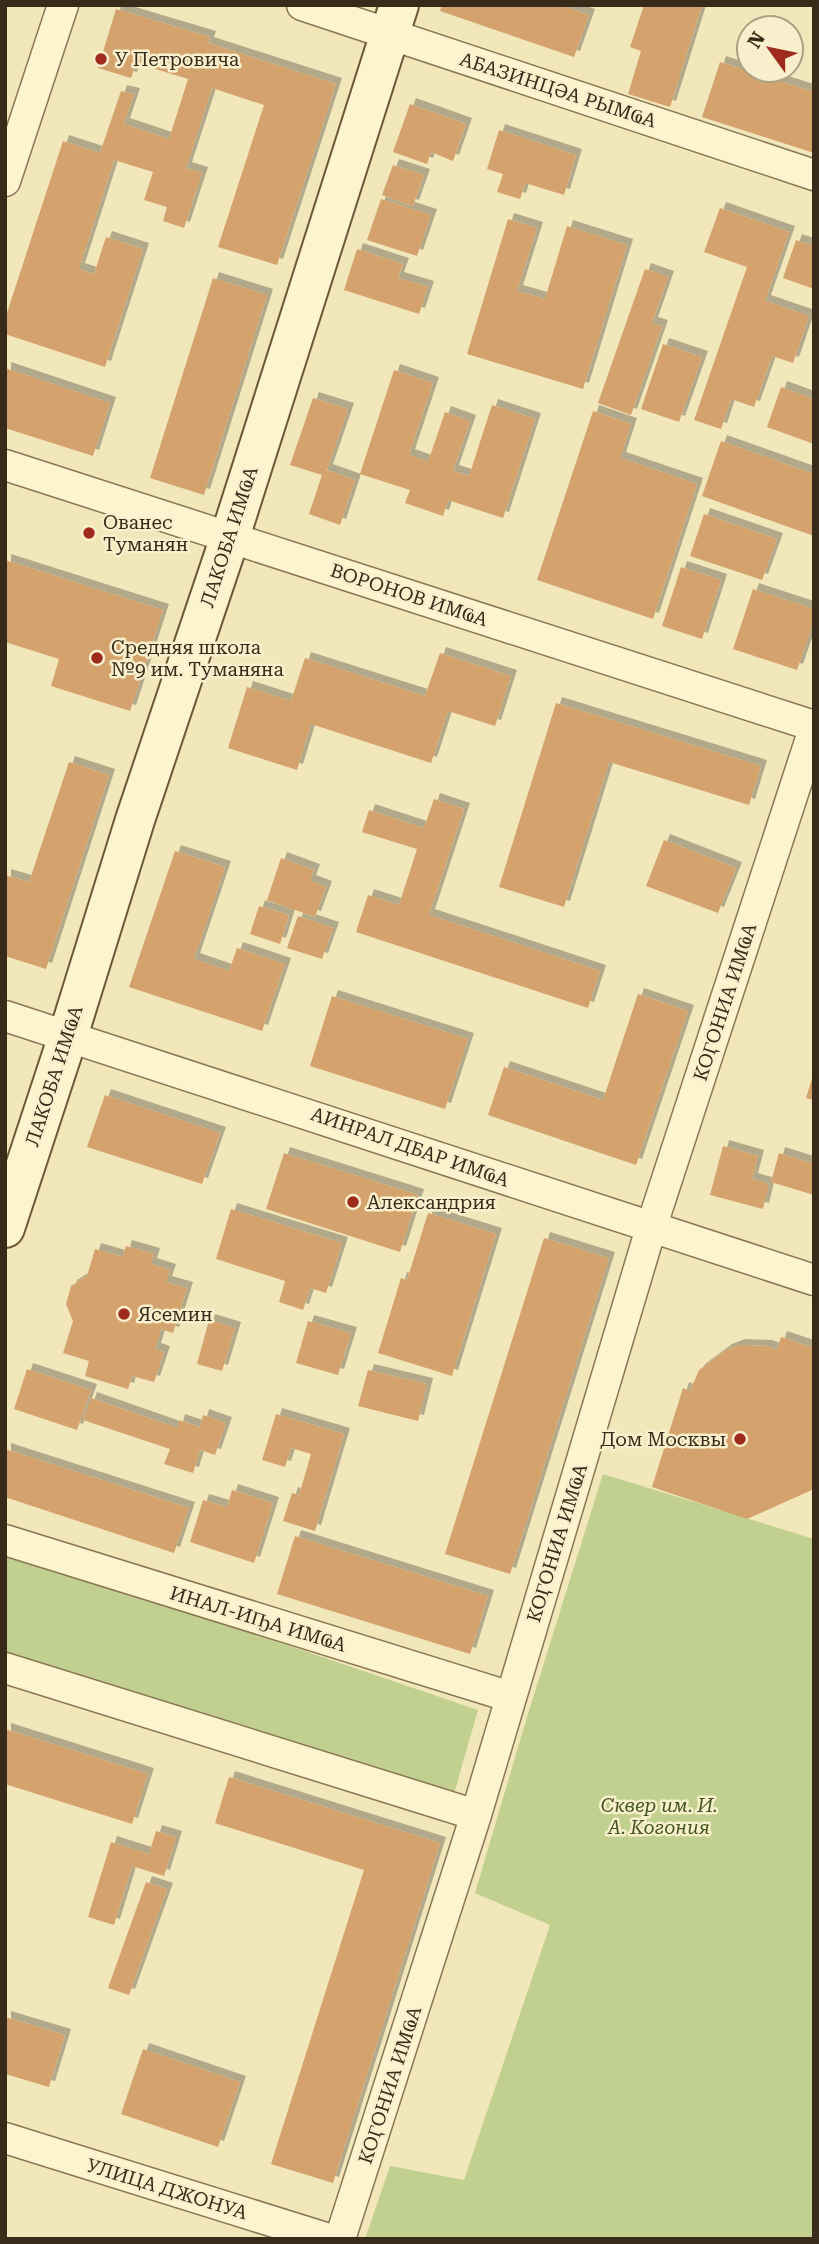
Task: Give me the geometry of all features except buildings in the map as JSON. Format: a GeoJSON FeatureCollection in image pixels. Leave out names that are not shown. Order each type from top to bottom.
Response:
{"type":"FeatureCollection","features":[{"type":"Feature","properties":{"kind":"main road","name":"ЛАКОБА ИМҨА"},"geometry":{"type":"LineString","coordinates":[[5,1228],[135,820],[230,537],[394,20]]}},
{"type":"Feature","properties":{"kind":"street"},"geometry":{"type":"LineString","coordinates":[[5,181],[64,5]]}},
{"type":"Feature","properties":{"kind":"street","name":"АБАЗИНЦӘА РЫМҨА"},"geometry":{"type":"LineString","coordinates":[[302,5],[394,20],[814,175]]}},
{"type":"Feature","properties":{"kind":"street","name":"ВОРОНОВ ИМҨА"},"geometry":{"type":"LineString","coordinates":[[5,465],[814,727]]}},
{"type":"Feature","properties":{"kind":"street","name":"КОӶОНИА ИМҨА"},"geometry":{"type":"LineString","coordinates":[[340,2239],[476,1815],[651,1228],[814,727]]}},
{"type":"Feature","properties":{"kind":"street","name":"АИНРАЛ ДБАР ИМҨА"},"geometry":{"type":"LineString","coordinates":[[5,1016],[814,1280]]}},
{"type":"Feature","properties":{"kind":"street","name":"ИНАЛ-ИҦА ИМҨА"},"geometry":{"type":"LineString","coordinates":[[5,1541],[511,1697]]}},
{"type":"Feature","properties":{"kind":"street"},"geometry":{"type":"LineString","coordinates":[[5,1668],[476,1815]]}},
{"type":"Feature","properties":{"kind":"street","name":"УЛИЦА ДЖОНУА"},"geometry":{"type":"LineString","coordinates":[[5,2138],[329,2239]]}},
{"type":"Feature","properties":{"kind":"green space","name":"Сквер им. И. А. Когония"},"geometry":{"type":"Polygon","coordinates":[[[603,1474],[814,1539],[814,2239],[365,2239],[390,2166],[464,2180],[550,1925],[475,1893],[603,1474]]]}},
{"type":"Feature","properties":{"kind":"green space"},"geometry":{"type":"Polygon","coordinates":[[[5,1549],[478,1710],[453,1797],[5,1652],[5,1549]]]}},
{"type":"Feature","properties":{"kind":"place","name":"У Петровича"},"geometry":{"type":"Point","coordinates":[101,59]}},
{"type":"Feature","properties":{"kind":"place","name":"Ованес Туманян"},"geometry":{"type":"Point","coordinates":[89,533]}},
{"type":"Feature","properties":{"kind":"place","name":"Средняя школа №9 им. Туманяна"},"geometry":{"type":"Point","coordinates":[97,658]}},
{"type":"Feature","properties":{"kind":"place","name":"Александрия"},"geometry":{"type":"Point","coordinates":[353,1202]}},
{"type":"Feature","properties":{"kind":"place","name":"Ясемин"},"geometry":{"type":"Point","coordinates":[124,1314]}},
{"type":"Feature","properties":{"kind":"place","name":"Дом Москвы"},"geometry":{"type":"Point","coordinates":[740,1439]}}]}
